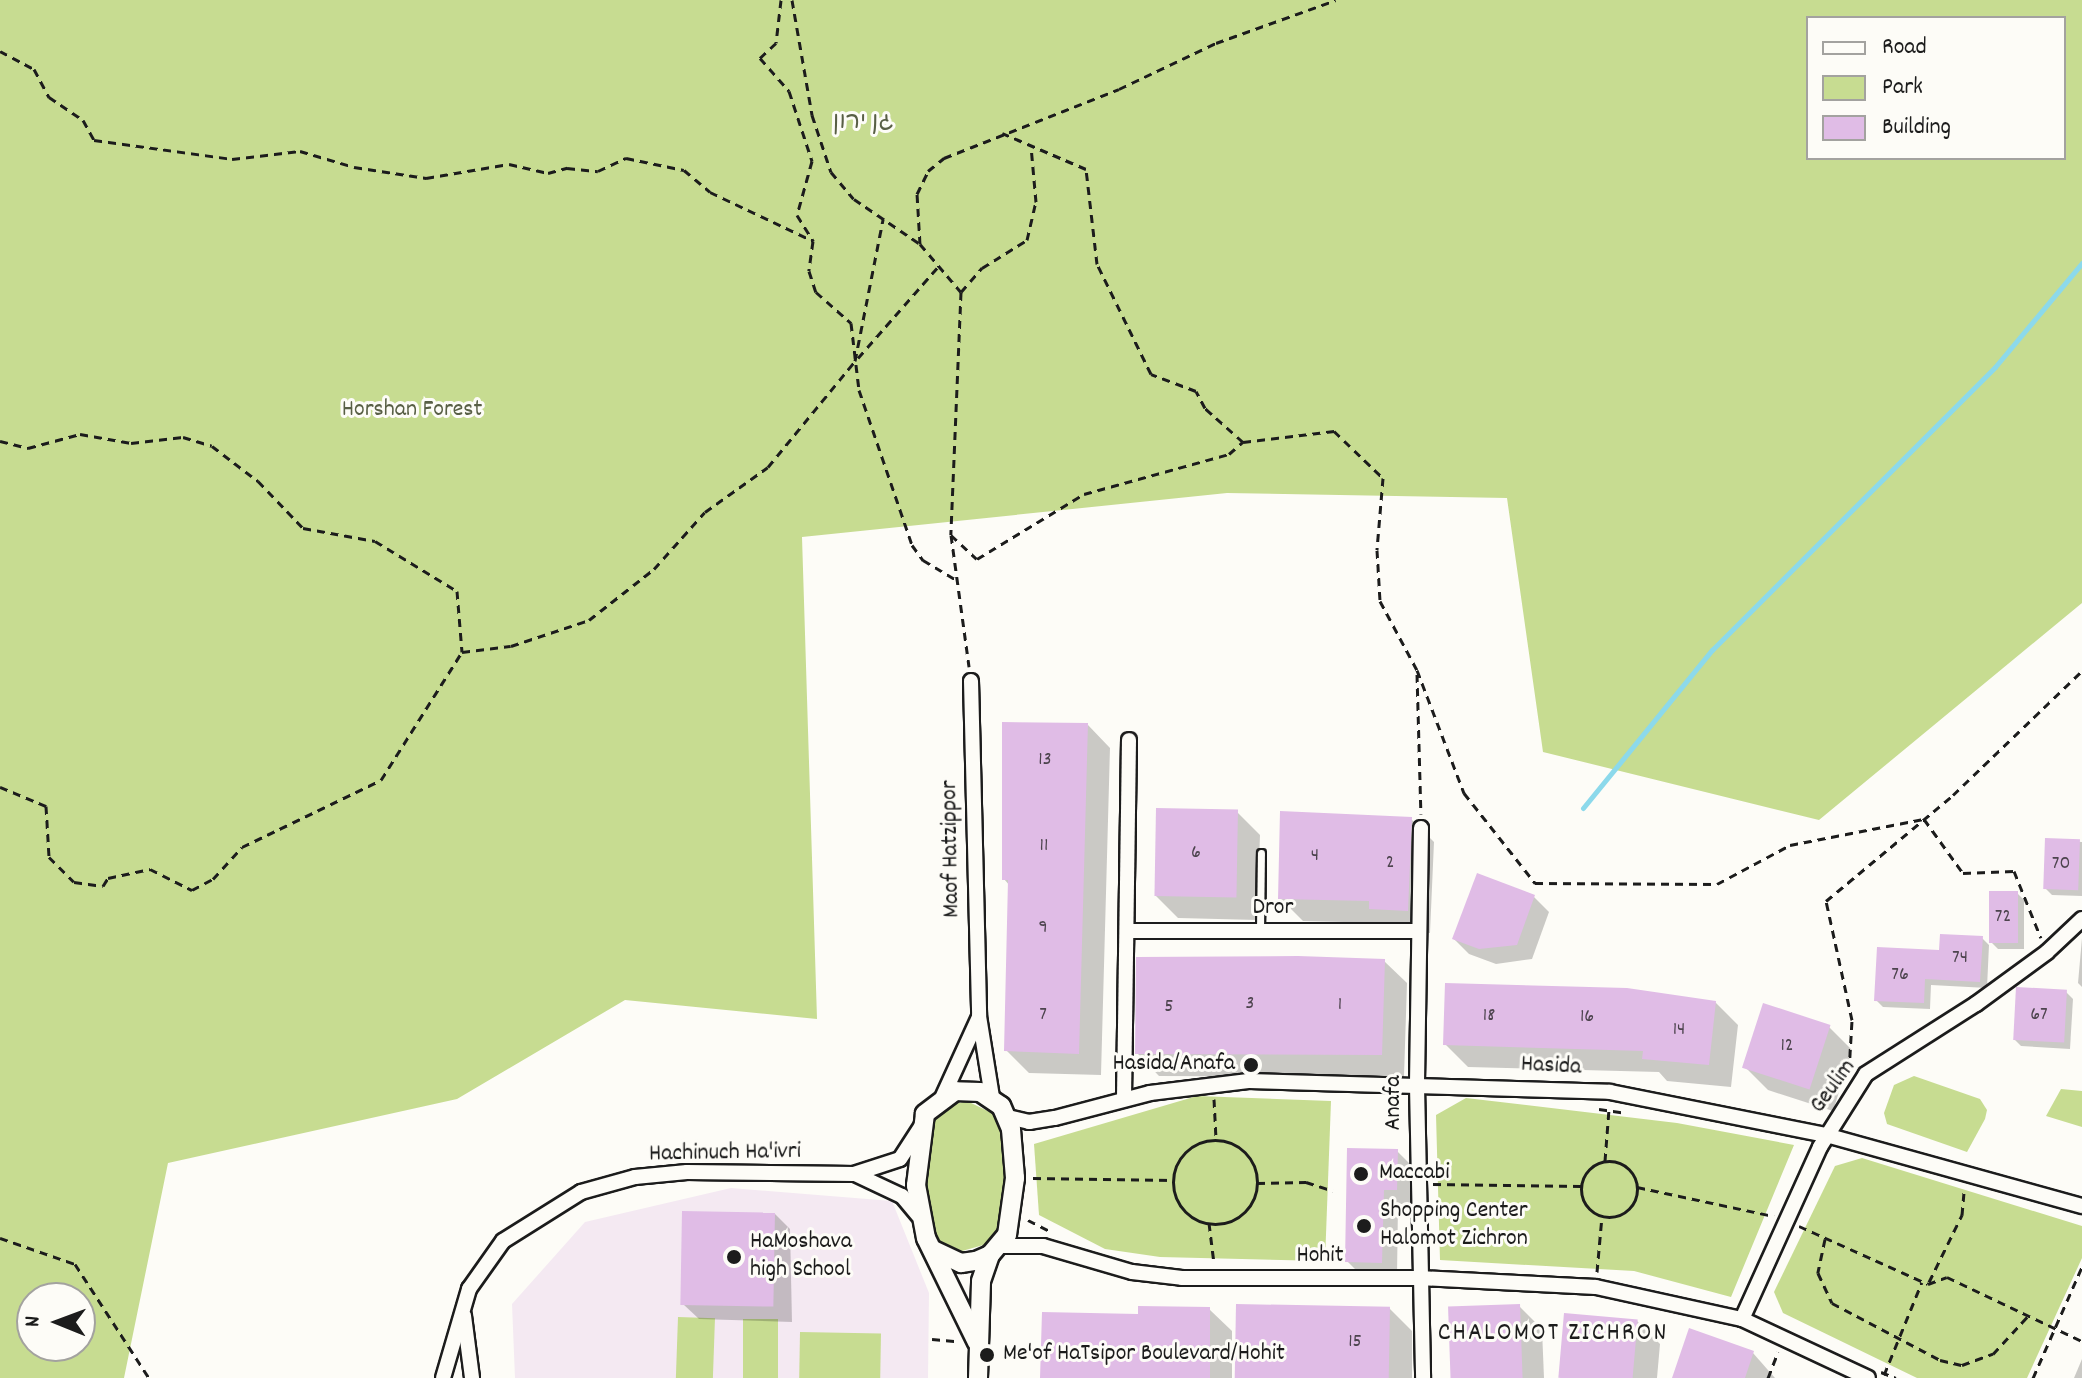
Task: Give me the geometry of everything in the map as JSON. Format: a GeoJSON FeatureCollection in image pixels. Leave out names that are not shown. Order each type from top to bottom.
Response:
{"type":"FeatureCollection","features":[{"type":"Feature","properties":{"kind":"street","name":"Maof Hatzippor"},"geometry":{"type":"LineString","coordinates":[[971,681],[979,1016],[992,1097]]}},
{"type":"Feature","properties":{"kind":"street"},"geometry":{"type":"LineString","coordinates":[[1124,1098],[1129,740]]}},
{"type":"Feature","properties":{"kind":"street","name":"Anafa"},"geometry":{"type":"LineString","coordinates":[[1421,828],[1417,1086],[1423,1378]]}},
{"type":"Feature","properties":{"kind":"street","name":"Geulim"},"geometry":{"type":"LineString","coordinates":[[1742,1319],[1826,1135],[1847,1099],[1878,1065],[2047,952],[2082,919]]}},
{"type":"Feature","properties":{"kind":"street","name":"Dror"},"geometry":{"type":"LineString","coordinates":[[1127,931],[1419,931]]}},
{"type":"Feature","properties":{"kind":"street","name":"Maof Hatzippor"},"geometry":{"type":"LineString","coordinates":[[943,1096],[979,1016]]}},
{"type":"Feature","properties":{"kind":"street","name":"Hasida"},"geometry":{"type":"LineString","coordinates":[[1008,1117],[1029,1122],[1055,1118],[1124,1098],[1213,1083],[1610,1092],[1826,1135],[2082,1206]]}},
{"type":"Feature","properties":{"kind":"street"},"geometry":{"type":"LineString","coordinates":[[977,1342],[918,1215],[921,1127],[943,1096],[968,1090],[992,1097],[1008,1117],[1015,1178],[1007,1235],[995,1250],[981,1281],[978,1378]]}},
{"type":"Feature","properties":{"kind":"street","name":"Hachinuch Ha'ivri"},"geometry":{"type":"LineString","coordinates":[[443,1378],[469,1289],[503,1241],[581,1192],[635,1177],[687,1172],[854,1174],[900,1159],[921,1127]]}},
{"type":"Feature","properties":{"kind":"street","name":"Hachinuch Ha'ivri"},"geometry":{"type":"LineString","coordinates":[[854,1174],[902,1196],[918,1215]]}},
{"type":"Feature","properties":{"kind":"street","name":"Hohit"},"geometry":{"type":"LineString","coordinates":[[995,1250],[1043,1246],[1132,1272],[1216,1279],[1419,1278],[1596,1287],[1742,1319],[1868,1378]]}},
{"type":"Feature","properties":{"kind":"street"},"geometry":{"type":"LineString","coordinates":[[933,1250],[961,1263],[995,1250]]}},
{"type":"Feature","properties":{"kind":"street"},"geometry":{"type":"LineString","coordinates":[[463,1311],[472,1378]]}},
{"type":"Feature","properties":{"kind":"lane"},"geometry":{"type":"LineString","coordinates":[[1260,931],[1261,853]]}},
{"type":"Feature","properties":{"kind":"path"},"geometry":{"type":"LineString","coordinates":[[781,0],[776,43],[760,58],[789,91],[812,161],[797,215],[813,241],[809,271],[816,292],[851,323],[859,390],[912,545],[923,560],[955,579]]}},
{"type":"Feature","properties":{"kind":"path"},"geometry":{"type":"LineString","coordinates":[[794,0],[792,6],[812,115],[831,172],[854,199],[920,244],[937,268],[961,292]]}},
{"type":"Feature","properties":{"kind":"path"},"geometry":{"type":"LineString","coordinates":[[920,244],[917,194],[928,171],[1002,133],[1119,89],[1216,43],[1336,0]]}},
{"type":"Feature","properties":{"kind":"path"},"geometry":{"type":"LineString","coordinates":[[0,51],[34,69],[49,97],[83,120],[94,140],[232,159],[300,151],[354,167],[426,178],[509,164],[548,173],[567,168],[598,171],[626,158],[684,170],[710,192],[813,241]]}},
{"type":"Feature","properties":{"kind":"path"},"geometry":{"type":"LineString","coordinates":[[1002,133],[1086,169],[1097,264],[1151,374],[1196,391],[1205,408],[1243,442]]}},
{"type":"Feature","properties":{"kind":"path"},"geometry":{"type":"LineString","coordinates":[[971,681],[951,535],[961,292],[982,268],[1027,240],[1036,202],[1031,145]]}},
{"type":"Feature","properties":{"kind":"path"},"geometry":{"type":"LineString","coordinates":[[855,361],[883,219]]}},
{"type":"Feature","properties":{"kind":"path"},"geometry":{"type":"LineString","coordinates":[[462,652],[544,636],[589,620],[612,603],[654,569],[705,512],[768,467],[937,268]]}},
{"type":"Feature","properties":{"kind":"path"},"geometry":{"type":"LineString","coordinates":[[951,535],[977,559],[1084,494],[1229,454],[1243,442],[1334,431],[1383,478],[1377,550],[1380,601],[1417,670],[1464,793],[1535,883],[1717,884],[1790,845],[1924,819]]}},
{"type":"Feature","properties":{"kind":"path"},"geometry":{"type":"LineString","coordinates":[[0,441],[28,448],[80,434],[131,443],[183,437],[212,446],[258,481],[303,528],[375,541],[457,591],[462,652],[381,780],[242,847],[213,879],[192,890],[150,869],[108,878],[94,887],[61,872],[49,857],[46,806],[0,787]]}},
{"type":"Feature","properties":{"kind":"path"},"geometry":{"type":"LineString","coordinates":[[1417,670],[1421,828]]}},
{"type":"Feature","properties":{"kind":"path"},"geometry":{"type":"LineString","coordinates":[[1847,1099],[1852,1020],[1826,901],[1924,819],[2082,671]]}},
{"type":"Feature","properties":{"kind":"path"},"geometry":{"type":"LineString","coordinates":[[1924,819],[1963,873],[2014,871],[2047,952]]}},
{"type":"Feature","properties":{"kind":"path"},"geometry":{"type":"LineString","coordinates":[[1213,1083],[1216,1139]]}},
{"type":"Feature","properties":{"kind":"path"},"geometry":{"type":"LineString","coordinates":[[1605,1161],[1610,1092]]}},
{"type":"Feature","properties":{"kind":"path"},"geometry":{"type":"LineString","coordinates":[[1593,1108],[1640,1115]]}},
{"type":"Feature","properties":{"kind":"path"},"geometry":{"type":"LineString","coordinates":[[1216,1139],[1229,1142],[1250,1157],[1257,1183],[1247,1209],[1223,1223],[1209,1223],[1187,1213],[1173,1180],[1182,1156],[1216,1139]]}},
{"type":"Feature","properties":{"kind":"path"},"geometry":{"type":"LineString","coordinates":[[1605,1161],[1629,1169],[1637,1187],[1627,1210],[1602,1216],[1586,1205],[1581,1186],[1589,1170],[1605,1161]]}},
{"type":"Feature","properties":{"kind":"path"},"geometry":{"type":"LineString","coordinates":[[1928,1284],[1962,1215],[1969,1175]]}},
{"type":"Feature","properties":{"kind":"path"},"geometry":{"type":"LineString","coordinates":[[1015,1178],[1173,1180]]}},
{"type":"Feature","properties":{"kind":"path"},"geometry":{"type":"LineString","coordinates":[[1257,1183],[1306,1182],[1333,1191]]}},
{"type":"Feature","properties":{"kind":"path"},"geometry":{"type":"LineString","coordinates":[[1418,1184],[1581,1186]]}},
{"type":"Feature","properties":{"kind":"path"},"geometry":{"type":"LineString","coordinates":[[1950,1185],[1979,1194]]}},
{"type":"Feature","properties":{"kind":"path"},"geometry":{"type":"LineString","coordinates":[[1637,1187],[1787,1219],[1928,1284],[1947,1277],[2082,1341]]}},
{"type":"Feature","properties":{"kind":"path"},"geometry":{"type":"LineString","coordinates":[[1026,1205],[1026,1219]]}},
{"type":"Feature","properties":{"kind":"path"},"geometry":{"type":"LineString","coordinates":[[1596,1287],[1602,1216]]}},
{"type":"Feature","properties":{"kind":"path"},"geometry":{"type":"LineString","coordinates":[[1209,1223],[1216,1279]]}},
{"type":"Feature","properties":{"kind":"path"},"geometry":{"type":"LineString","coordinates":[[0,1238],[75,1264],[149,1378]]}},
{"type":"Feature","properties":{"kind":"path"},"geometry":{"type":"LineString","coordinates":[[1825,1239],[1818,1273],[1832,1303],[1897,1339],[1962,1365],[1993,1354],[2028,1316]]}},
{"type":"Feature","properties":{"kind":"path"},"geometry":{"type":"LineString","coordinates":[[2033,1378],[2082,1267]]}},
{"type":"Feature","properties":{"kind":"path"},"geometry":{"type":"LineString","coordinates":[[1882,1378],[1922,1281]]}},
{"type":"Feature","properties":{"kind":"path"},"geometry":{"type":"LineString","coordinates":[[1768,1378],[1783,1338]]}},
{"type":"Feature","properties":{"kind":"path"},"geometry":{"type":"LineString","coordinates":[[932,1339],[977,1342]]}},
{"type":"Feature","properties":{"kind":"shaded area","name":"HaMoshava high School"},"geometry":{"type":"Polygon","coordinates":[[[731,1188],[892,1201],[929,1293],[928,1378],[515,1378],[512,1304],[585,1222],[731,1188]]]}},
{"type":"Feature","properties":{"kind":"green space","name":"Horshan Forest"},"geometry":{"type":"Polygon","coordinates":[[[0,0],[2082,0],[2082,603],[1819,820],[1543,752],[1507,498],[1227,493],[802,537],[817,1019],[625,1000],[457,1099],[168,1163],[124,1378],[0,1378],[0,0]]]}},
{"type":"Feature","properties":{"kind":"green space"},"geometry":{"type":"Polygon","coordinates":[[[1914,1076],[1980,1099],[1987,1110],[1985,1119],[1967,1152],[1887,1124],[1884,1113],[1894,1085],[1914,1076]]]}},
{"type":"Feature","properties":{"kind":"green space"},"geometry":{"type":"Polygon","coordinates":[[[2061,1089],[2082,1091],[2082,1127],[2046,1116],[2061,1089]]]}},
{"type":"Feature","properties":{"kind":"green space"},"geometry":{"type":"Polygon","coordinates":[[[1197,1096],[1331,1101],[1325,1261],[1160,1257],[1105,1249],[1039,1215],[1034,1144],[1197,1096]]]}},
{"type":"Feature","properties":{"kind":"green space"},"geometry":{"type":"Polygon","coordinates":[[[1466,1098],[1677,1123],[1794,1145],[1731,1297],[1634,1271],[1440,1260],[1436,1115],[1466,1098]]]}},
{"type":"Feature","properties":{"kind":"green space"},"geometry":{"type":"Polygon","coordinates":[[[967,1101],[996,1115],[1008,1160],[1001,1227],[987,1244],[962,1251],[937,1240],[929,1229],[922,1183],[930,1122],[946,1106],[967,1101]]]}},
{"type":"Feature","properties":{"kind":"green space"},"geometry":{"type":"Polygon","coordinates":[[[1862,1158],[2082,1226],[2082,1258],[2027,1378],[1917,1378],[1783,1313],[1774,1292],[1835,1166],[1862,1158]]]}},
{"type":"Feature","properties":{"kind":"green space"},"geometry":{"type":"Polygon","coordinates":[[[678,1317],[715,1318],[713,1378],[676,1378],[678,1317]]]}},
{"type":"Feature","properties":{"kind":"green space"},"geometry":{"type":"Polygon","coordinates":[[[743,1319],[778,1319],[778,1378],[743,1378],[743,1319]]]}},
{"type":"Feature","properties":{"kind":"green space"},"geometry":{"type":"Polygon","coordinates":[[[800,1332],[881,1333],[880,1378],[799,1378],[800,1332]]]}},
{"type":"Feature","properties":{"kind":"building"},"geometry":{"type":"Polygon","coordinates":[[[1002,722],[1088,723],[1079,1054],[1004,1051],[1008,880],[1002,880],[1002,722]]]}},
{"type":"Feature","properties":{"kind":"building"},"geometry":{"type":"Polygon","coordinates":[[[1156,808],[1238,809],[1236,897],[1154,896],[1156,808]]]}},
{"type":"Feature","properties":{"kind":"building"},"geometry":{"type":"Polygon","coordinates":[[[1280,811],[1412,817],[1408,911],[1369,909],[1369,901],[1278,899],[1280,811]]]}},
{"type":"Feature","properties":{"kind":"building"},"geometry":{"type":"Polygon","coordinates":[[[2045,838],[2080,839],[2078,890],[2043,889],[2045,838]]]}},
{"type":"Feature","properties":{"kind":"building"},"geometry":{"type":"Polygon","coordinates":[[[1477,873],[1535,895],[1517,945],[1479,949],[1452,939],[1477,873]]]}},
{"type":"Feature","properties":{"kind":"building"},"geometry":{"type":"Polygon","coordinates":[[[1989,891],[2018,891],[2018,943],[1989,943],[1989,891]]]}},
{"type":"Feature","properties":{"kind":"building"},"geometry":{"type":"Polygon","coordinates":[[[1940,934],[1983,936],[1980,982],[1925,979],[1924,1003],[1874,1001],[1877,947],[1939,950],[1940,934]]]}},
{"type":"Feature","properties":{"kind":"building"},"geometry":{"type":"Polygon","coordinates":[[[1136,957],[1385,959],[1382,1055],[1135,1054],[1136,957]]]}},
{"type":"Feature","properties":{"kind":"building"},"geometry":{"type":"Polygon","coordinates":[[[1445,983],[1627,988],[1716,1001],[1709,1065],[1642,1059],[1643,1051],[1443,1045],[1445,983]]]}},
{"type":"Feature","properties":{"kind":"building"},"geometry":{"type":"Polygon","coordinates":[[[2016,987],[2067,990],[2064,1043],[2013,1040],[2016,987]]]}},
{"type":"Feature","properties":{"kind":"building"},"geometry":{"type":"Polygon","coordinates":[[[1763,1003],[1831,1025],[1810,1090],[1742,1068],[1763,1003]]]}},
{"type":"Feature","properties":{"kind":"building","name":"Shopping Center Halomot Zichron"},"geometry":{"type":"Polygon","coordinates":[[[1347,1148],[1398,1149],[1397,1190],[1384,1190],[1382,1263],[1345,1262],[1347,1148]]]}},
{"type":"Feature","properties":{"kind":"building"},"geometry":{"type":"Polygon","coordinates":[[[682,1211],[775,1213],[773,1307],[680,1305],[682,1211]]]}},
{"type":"Feature","properties":{"kind":"building"},"geometry":{"type":"Polygon","coordinates":[[[1236,1304],[1390,1307],[1389,1378],[1235,1378],[1236,1304]]]}},
{"type":"Feature","properties":{"kind":"building"},"geometry":{"type":"Polygon","coordinates":[[[1520,1304],[1523,1378],[1451,1378],[1448,1307],[1520,1304]]]}},
{"type":"Feature","properties":{"kind":"building"},"geometry":{"type":"Polygon","coordinates":[[[1138,1306],[1210,1307],[1210,1378],[1040,1378],[1042,1312],[1138,1314],[1138,1306]]]}},
{"type":"Feature","properties":{"kind":"building"},"geometry":{"type":"Polygon","coordinates":[[[1564,1313],[1638,1319],[1633,1378],[1558,1378],[1564,1313]]]}},
{"type":"Feature","properties":{"kind":"building"},"geometry":{"type":"Polygon","coordinates":[[[1689,1328],[1754,1351],[1745,1378],[1672,1378],[1689,1328]]]}},
{"type":"Feature","properties":{"kind":"waterway"},"geometry":{"type":"LineString","coordinates":[[1583,808],[1712,650],[1995,367],[2082,263]]}},
{"type":"Feature","properties":{"kind":"place","name":"Hasida/Anafa"},"geometry":{"type":"Point","coordinates":[1251,1065]}},
{"type":"Feature","properties":{"kind":"place","name":"Maccabi"},"geometry":{"type":"Point","coordinates":[1361,1174]}},
{"type":"Feature","properties":{"kind":"place","name":"Shopping Center Halomot Zichron"},"geometry":{"type":"Point","coordinates":[1364,1226]}},
{"type":"Feature","properties":{"kind":"place","name":"HaMoshava high School"},"geometry":{"type":"Point","coordinates":[734,1257]}},
{"type":"Feature","properties":{"kind":"place","name":"Me'of HaTsipor Boulevard/Hohit"},"geometry":{"type":"Point","coordinates":[987,1355]}},
{"type":"Feature","properties":{"kind":"district","name":"CHALOMOT ZICHRON"},"geometry":{"type":"Point","coordinates":[1553,1334]}},
{"type":"Feature","properties":{"kind":"park label","name":"גן ירון"},"geometry":{"type":"Point","coordinates":[863,124]}}]}
